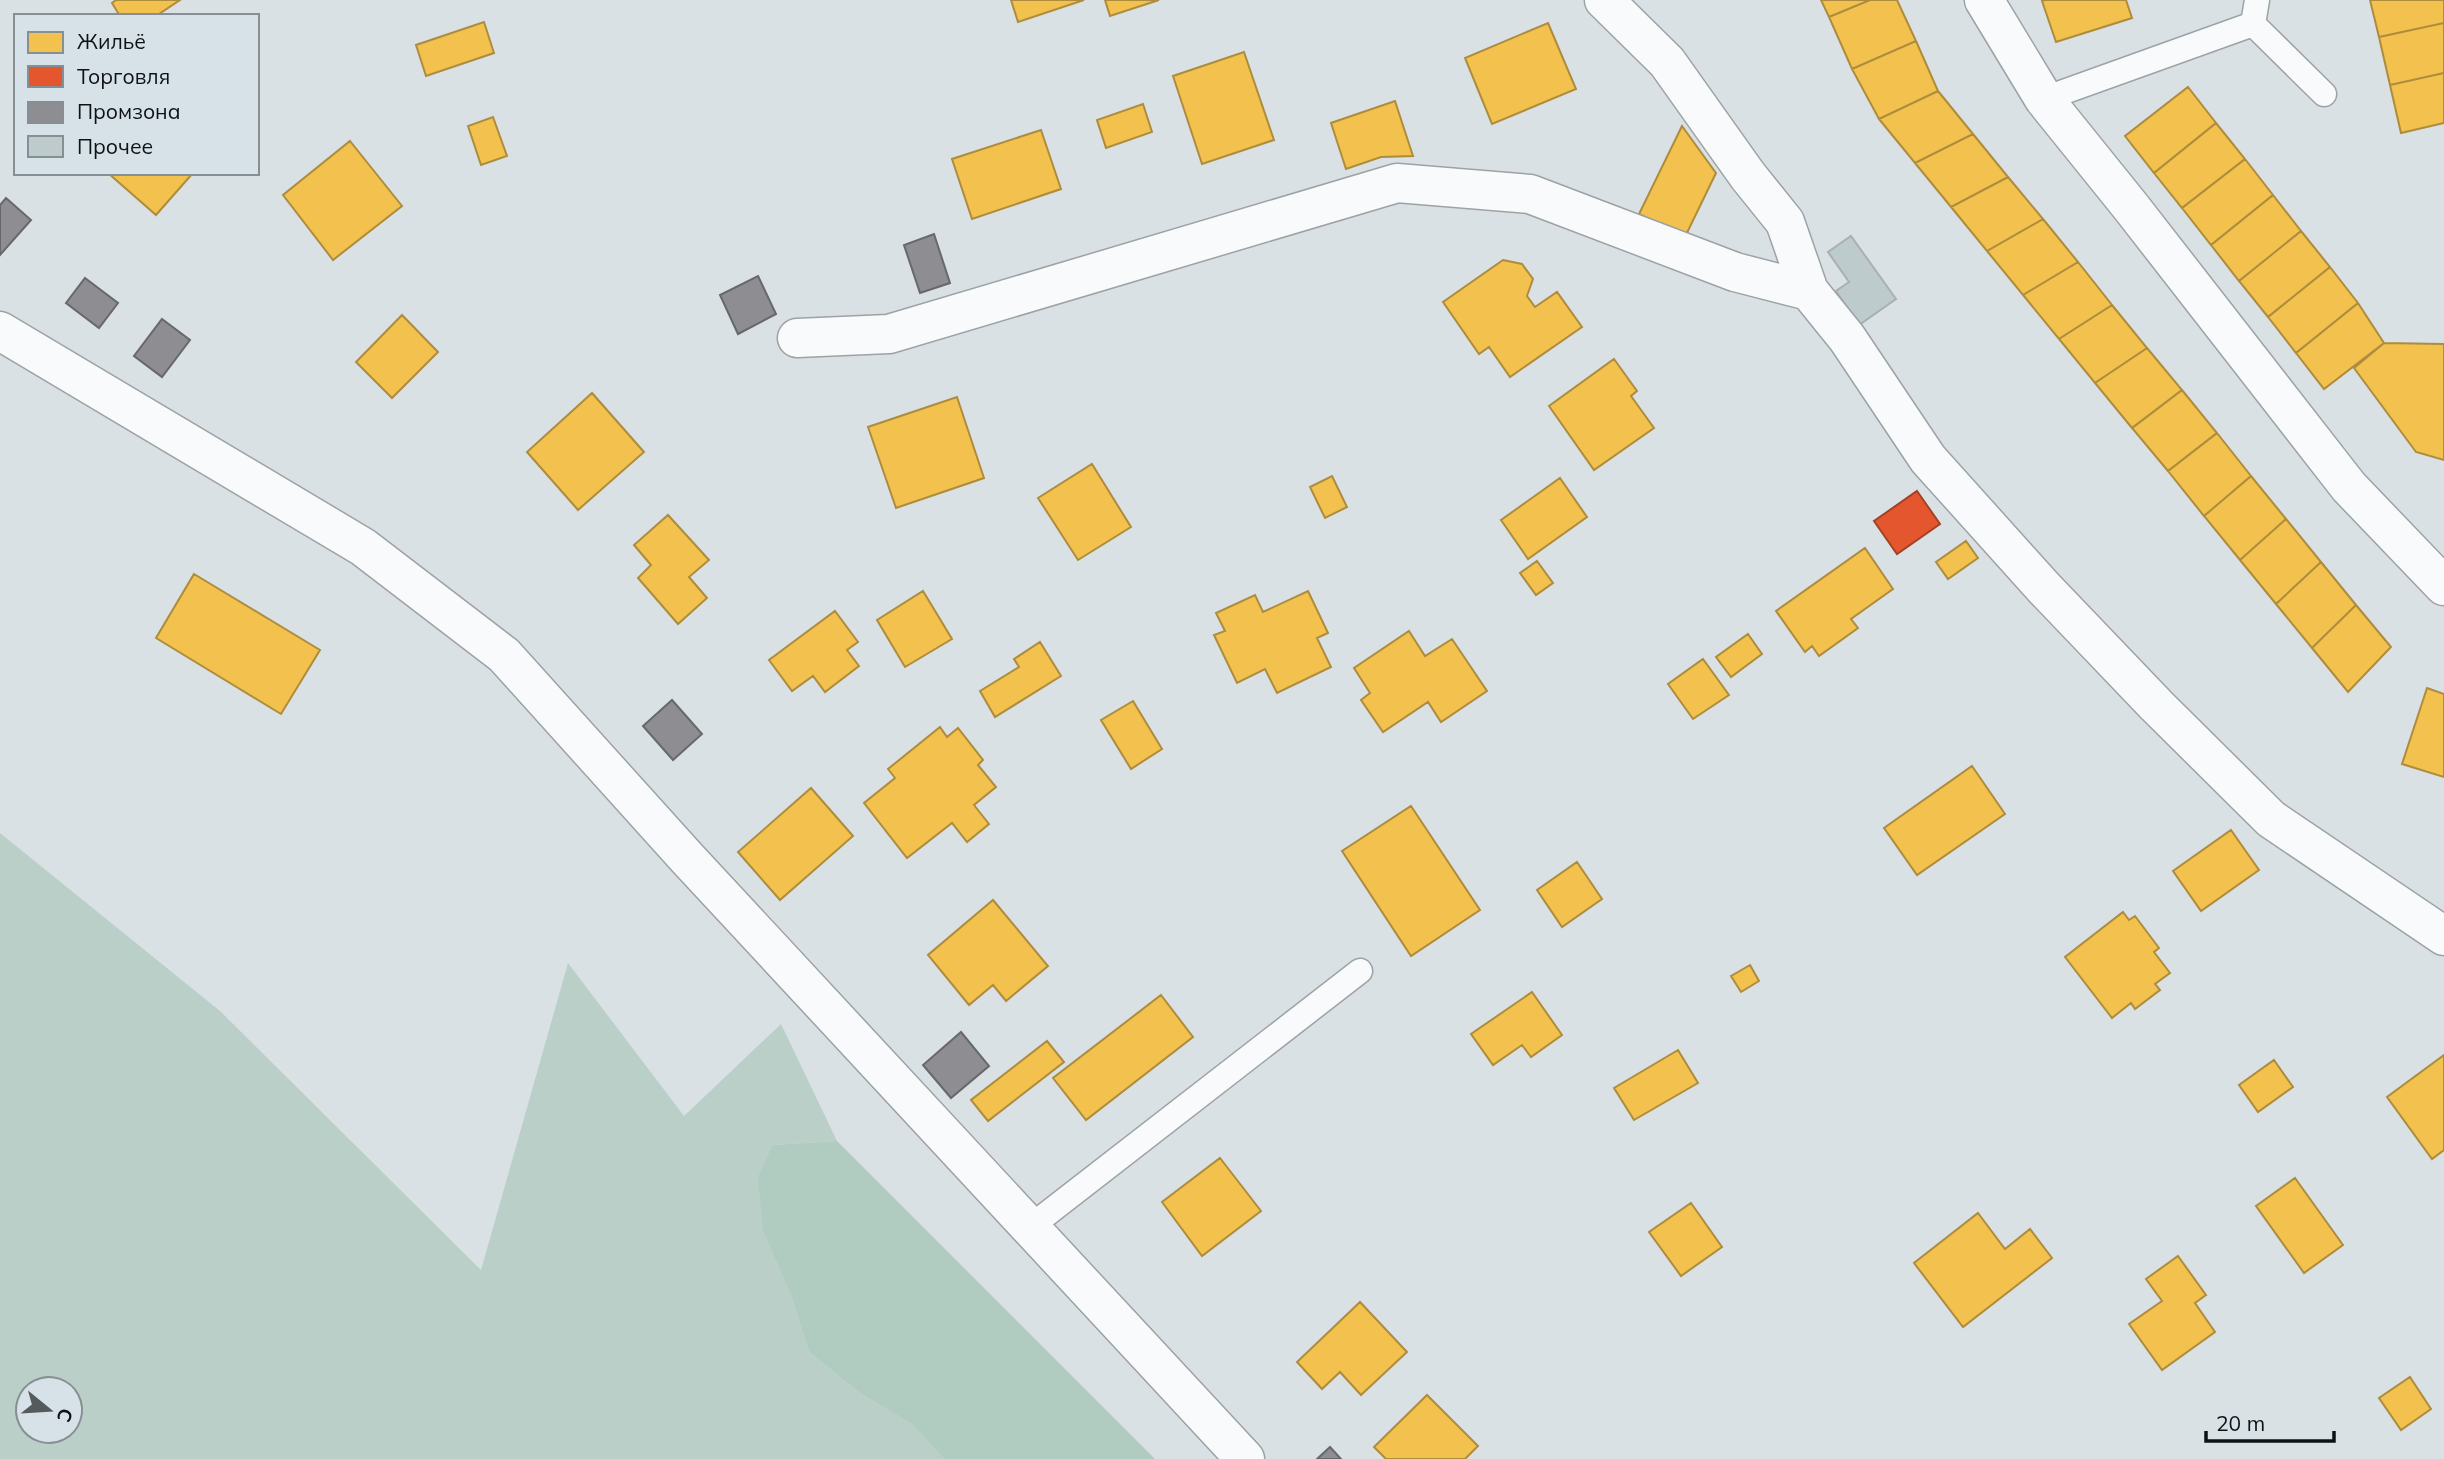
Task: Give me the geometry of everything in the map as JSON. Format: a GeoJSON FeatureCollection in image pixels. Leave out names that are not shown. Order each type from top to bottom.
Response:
{"type":"FeatureCollection","features":[{"type":"Feature","properties":{"kind":"street"},"geometry":{"type":"LineString","coordinates":[[1604,0],[1667,62],[1748,176],[1785,222],[1809,291],[1847,338],[1928,459],[2044,588],[2156,705],[2271,819],[2444,936]]}},
{"type":"Feature","properties":{"kind":"street"},"geometry":{"type":"LineString","coordinates":[[1984,0],[2044,99],[2349,487],[2444,586]]}},
{"type":"Feature","properties":{"kind":"street"},"geometry":{"type":"LineString","coordinates":[[797,338],[889,334],[1397,183],[1530,194],[1735,272],[1809,291]]}},
{"type":"Feature","properties":{"kind":"street"},"geometry":{"type":"LineString","coordinates":[[0,331],[363,547],[504,655],[687,858],[1245,1459]]}},
{"type":"Feature","properties":{"kind":"lane"},"geometry":{"type":"LineString","coordinates":[[2044,99],[2255,12],[2323,94]]}},
{"type":"Feature","properties":{"kind":"lane"},"geometry":{"type":"LineString","coordinates":[[1030,1227],[1360,971]]}},
{"type":"Feature","properties":{"kind":"green space"},"geometry":{"type":"Polygon","coordinates":[[[0,833],[220,1011],[481,1270],[568,963],[684,1116],[781,1024],[837,1141],[773,1145],[790,1292],[809,1352],[860,1393],[912,1424],[944,1459],[0,1459],[0,833]]]}},
{"type":"Feature","properties":{"kind":"green space"},"geometry":{"type":"Polygon","coordinates":[[[837,1141],[1155,1459],[944,1459],[912,1424],[860,1393],[809,1352],[790,1292],[763,1230],[758,1177],[773,1145],[837,1141]]]}},
{"type":"Feature","properties":{"kind":"building: Жильё"},"geometry":{"type":"Polygon","coordinates":[[[116,0],[180,0],[159,14],[119,14],[112,3],[116,0]]]}},
{"type":"Feature","properties":{"kind":"building: Жильё"},"geometry":{"type":"Polygon","coordinates":[[[1011,0],[1084,0],[1018,22],[1011,0]]]}},
{"type":"Feature","properties":{"kind":"building: Жильё"},"geometry":{"type":"Polygon","coordinates":[[[1105,0],[1159,0],[1110,16],[1105,0]]]}},
{"type":"Feature","properties":{"kind":"building: Жильё"},"geometry":{"type":"Polygon","coordinates":[[[1821,0],[1870,0],[1829,17],[1821,0]]]}},
{"type":"Feature","properties":{"kind":"building: Жильё"},"geometry":{"type":"Polygon","coordinates":[[[1870,0],[1897,0],[1916,41],[1852,69],[1829,17],[1870,0]]]}},
{"type":"Feature","properties":{"kind":"building: Жильё"},"geometry":{"type":"Polygon","coordinates":[[[2126,0],[2132,18],[2056,42],[2042,1],[2126,0]]]}},
{"type":"Feature","properties":{"kind":"building: Жильё"},"geometry":{"type":"Polygon","coordinates":[[[2370,0],[2444,0],[2444,23],[2379,37],[2370,0]]]}},
{"type":"Feature","properties":{"kind":"building: Жильё"},"geometry":{"type":"Polygon","coordinates":[[[484,22],[494,53],[426,76],[416,45],[484,22]]]}},
{"type":"Feature","properties":{"kind":"building: Жильё"},"geometry":{"type":"Polygon","coordinates":[[[1548,23],[1576,89],[1492,124],[1465,58],[1548,23]]]}},
{"type":"Feature","properties":{"kind":"building: Жильё"},"geometry":{"type":"Polygon","coordinates":[[[2444,23],[2444,73],[2390,85],[2379,37],[2444,23]]]}},
{"type":"Feature","properties":{"kind":"building: Жильё"},"geometry":{"type":"Polygon","coordinates":[[[1916,41],[1938,91],[1879,119],[1852,69],[1916,41]]]}},
{"type":"Feature","properties":{"kind":"building: Жильё"},"geometry":{"type":"Polygon","coordinates":[[[1244,52],[1274,140],[1202,164],[1173,76],[1244,52]]]}},
{"type":"Feature","properties":{"kind":"building: Жильё"},"geometry":{"type":"Polygon","coordinates":[[[2444,73],[2444,123],[2401,133],[2390,85],[2444,73]]]}},
{"type":"Feature","properties":{"kind":"building: Жильё"},"geometry":{"type":"Polygon","coordinates":[[[2188,87],[2216,123],[2154,173],[2125,136],[2188,87]]]}},
{"type":"Feature","properties":{"kind":"building: Жильё"},"geometry":{"type":"Polygon","coordinates":[[[1938,91],[1973,134],[1915,163],[1879,119],[1938,91]]]}},
{"type":"Feature","properties":{"kind":"building: Жильё"},"geometry":{"type":"Polygon","coordinates":[[[1395,101],[1413,156],[1381,157],[1346,169],[1331,123],[1395,101]]]}},
{"type":"Feature","properties":{"kind":"building: Жильё"},"geometry":{"type":"Polygon","coordinates":[[[1143,104],[1152,132],[1106,148],[1097,120],[1143,104]]]}},
{"type":"Feature","properties":{"kind":"building: Жильё"},"geometry":{"type":"Polygon","coordinates":[[[493,117],[507,156],[481,165],[468,126],[493,117]]]}},
{"type":"Feature","properties":{"kind":"building: Жильё"},"geometry":{"type":"Polygon","coordinates":[[[2216,123],[2245,159],[2182,208],[2154,173],[2216,123]]]}},
{"type":"Feature","properties":{"kind":"building: Жильё"},"geometry":{"type":"Polygon","coordinates":[[[1682,126],[1716,173],[1685,237],[1639,214],[1682,126]]]}},
{"type":"Feature","properties":{"kind":"building: Жильё"},"geometry":{"type":"Polygon","coordinates":[[[1041,130],[1061,189],[972,219],[952,159],[1041,130]]]}},
{"type":"Feature","properties":{"kind":"building: Жильё"},"geometry":{"type":"Polygon","coordinates":[[[1973,134],[2008,177],[1951,207],[1915,163],[1973,134]]]}},
{"type":"Feature","properties":{"kind":"building: Жильё"},"geometry":{"type":"Polygon","coordinates":[[[350,141],[402,206],[333,260],[283,195],[350,141]]]}},
{"type":"Feature","properties":{"kind":"building: Жильё"},"geometry":{"type":"Polygon","coordinates":[[[2245,159],[2273,195],[2211,245],[2182,208],[2245,159]]]}},
{"type":"Feature","properties":{"kind":"building: Жильё"},"geometry":{"type":"Polygon","coordinates":[[[110,175],[191,175],[156,215],[110,175]]]}},
{"type":"Feature","properties":{"kind":"building: Жильё"},"geometry":{"type":"Polygon","coordinates":[[[2008,177],[2043,219],[1987,251],[1951,207],[2008,177]]]}},
{"type":"Feature","properties":{"kind":"building: Жильё"},"geometry":{"type":"Polygon","coordinates":[[[2273,195],[2301,231],[2239,281],[2211,245],[2273,195]]]}},
{"type":"Feature","properties":{"kind":"building: Жильё"},"geometry":{"type":"Polygon","coordinates":[[[2043,219],[2078,262],[2023,295],[1987,251],[2043,219]]]}},
{"type":"Feature","properties":{"kind":"building: Жильё"},"geometry":{"type":"Polygon","coordinates":[[[2301,231],[2330,267],[2268,317],[2239,281],[2301,231]]]}},
{"type":"Feature","properties":{"kind":"building: Жильё"},"geometry":{"type":"Polygon","coordinates":[[[1503,260],[1522,264],[1533,279],[1527,296],[1535,307],[1557,292],[1582,327],[1510,377],[1489,347],[1479,354],[1443,302],[1503,260]]]}},
{"type":"Feature","properties":{"kind":"building: Жильё"},"geometry":{"type":"Polygon","coordinates":[[[2078,262],[2112,305],[2059,339],[2023,295],[2078,262]]]}},
{"type":"Feature","properties":{"kind":"building: Жильё"},"geometry":{"type":"Polygon","coordinates":[[[2330,267],[2358,303],[2296,353],[2268,317],[2330,267]]]}},
{"type":"Feature","properties":{"kind":"building: Жильё"},"geometry":{"type":"Polygon","coordinates":[[[2358,303],[2384,343],[2324,389],[2296,353],[2358,303]]]}},
{"type":"Feature","properties":{"kind":"building: Жильё"},"geometry":{"type":"Polygon","coordinates":[[[2112,305],[2147,348],[2095,383],[2059,339],[2112,305]]]}},
{"type":"Feature","properties":{"kind":"building: Жильё"},"geometry":{"type":"Polygon","coordinates":[[[402,315],[438,352],[392,398],[356,362],[402,315]]]}},
{"type":"Feature","properties":{"kind":"building: Жильё"},"geometry":{"type":"Polygon","coordinates":[[[2384,343],[2444,344],[2444,460],[2416,452],[2354,368],[2384,343]]]}},
{"type":"Feature","properties":{"kind":"building: Жильё"},"geometry":{"type":"Polygon","coordinates":[[[2147,348],[2182,390],[2132,428],[2095,383],[2147,348]]]}},
{"type":"Feature","properties":{"kind":"building: Жильё"},"geometry":{"type":"Polygon","coordinates":[[[1614,359],[1637,391],[1631,396],[1654,428],[1594,470],[1549,406],[1614,359]]]}},
{"type":"Feature","properties":{"kind":"building: Жильё"},"geometry":{"type":"Polygon","coordinates":[[[2182,390],[2217,433],[2168,471],[2132,428],[2182,390]]]}},
{"type":"Feature","properties":{"kind":"building: Жильё"},"geometry":{"type":"Polygon","coordinates":[[[592,393],[644,452],[578,510],[527,452],[592,393]]]}},
{"type":"Feature","properties":{"kind":"building: Жильё"},"geometry":{"type":"Polygon","coordinates":[[[957,397],[984,478],[896,508],[868,427],[957,397]]]}},
{"type":"Feature","properties":{"kind":"building: Жильё"},"geometry":{"type":"Polygon","coordinates":[[[2217,433],[2251,476],[2204,516],[2168,471],[2217,433]]]}},
{"type":"Feature","properties":{"kind":"building: Жильё"},"geometry":{"type":"Polygon","coordinates":[[[1092,464],[1131,527],[1078,560],[1038,498],[1092,464]]]}},
{"type":"Feature","properties":{"kind":"building: Жильё"},"geometry":{"type":"Polygon","coordinates":[[[1332,476],[1347,507],[1325,518],[1310,487],[1332,476]]]}},
{"type":"Feature","properties":{"kind":"building: Жильё"},"geometry":{"type":"Polygon","coordinates":[[[2251,476],[2286,519],[2240,560],[2204,516],[2251,476]]]}},
{"type":"Feature","properties":{"kind":"building: Жильё"},"geometry":{"type":"Polygon","coordinates":[[[1560,478],[1587,517],[1528,559],[1501,520],[1560,478]]]}},
{"type":"Feature","properties":{"kind":"building: Жильё"},"geometry":{"type":"Polygon","coordinates":[[[668,515],[709,560],[689,577],[707,598],[678,624],[638,578],[651,565],[634,545],[668,515]]]}},
{"type":"Feature","properties":{"kind":"building: Жильё"},"geometry":{"type":"Polygon","coordinates":[[[2286,519],[2321,562],[2276,604],[2240,560],[2286,519]]]}},
{"type":"Feature","properties":{"kind":"building: Жильё"},"geometry":{"type":"Polygon","coordinates":[[[1966,541],[1978,558],[1948,579],[1936,562],[1966,541]]]}},
{"type":"Feature","properties":{"kind":"building: Жильё"},"geometry":{"type":"Polygon","coordinates":[[[1865,548],[1893,589],[1851,619],[1858,628],[1819,656],[1812,646],[1805,652],[1776,611],[1865,548]]]}},
{"type":"Feature","properties":{"kind":"building: Жильё"},"geometry":{"type":"Polygon","coordinates":[[[1537,561],[1553,583],[1536,595],[1520,573],[1537,561]]]}},
{"type":"Feature","properties":{"kind":"building: Жильё"},"geometry":{"type":"Polygon","coordinates":[[[2321,562],[2356,605],[2312,648],[2276,604],[2321,562]]]}},
{"type":"Feature","properties":{"kind":"building: Жильё"},"geometry":{"type":"Polygon","coordinates":[[[194,574],[320,650],[281,714],[156,638],[194,574]]]}},
{"type":"Feature","properties":{"kind":"building: Жильё"},"geometry":{"type":"Polygon","coordinates":[[[923,591],[952,639],[905,667],[877,620],[923,591]]]}},
{"type":"Feature","properties":{"kind":"building: Жильё"},"geometry":{"type":"Polygon","coordinates":[[[1308,591],[1328,633],[1317,638],[1331,667],[1277,693],[1265,669],[1237,683],[1214,635],[1225,631],[1216,613],[1255,595],[1263,612],[1308,591]]]}},
{"type":"Feature","properties":{"kind":"building: Жильё"},"geometry":{"type":"Polygon","coordinates":[[[2356,605],[2391,647],[2348,692],[2312,648],[2356,605]]]}},
{"type":"Feature","properties":{"kind":"building: Жильё"},"geometry":{"type":"Polygon","coordinates":[[[835,611],[858,642],[847,650],[859,666],[825,692],[813,676],[792,691],[769,660],[835,611]]]}},
{"type":"Feature","properties":{"kind":"building: Жильё"},"geometry":{"type":"Polygon","coordinates":[[[1409,631],[1425,656],[1452,639],[1487,691],[1441,722],[1428,702],[1383,732],[1361,700],[1370,693],[1354,668],[1409,631]]]}},
{"type":"Feature","properties":{"kind":"building: Жильё"},"geometry":{"type":"Polygon","coordinates":[[[1748,634],[1762,654],[1731,677],[1716,657],[1748,634]]]}},
{"type":"Feature","properties":{"kind":"building: Жильё"},"geometry":{"type":"Polygon","coordinates":[[[1040,642],[1061,676],[995,717],[980,691],[1019,667],[1014,659],[1040,642]]]}},
{"type":"Feature","properties":{"kind":"building: Жильё"},"geometry":{"type":"Polygon","coordinates":[[[1703,659],[1729,695],[1693,719],[1668,684],[1703,659]]]}},
{"type":"Feature","properties":{"kind":"building: Жильё"},"geometry":{"type":"Polygon","coordinates":[[[2427,688],[2444,694],[2444,777],[2402,764],[2427,688]]]}},
{"type":"Feature","properties":{"kind":"building: Жильё"},"geometry":{"type":"Polygon","coordinates":[[[1133,701],[1162,749],[1131,769],[1101,720],[1133,701]]]}},
{"type":"Feature","properties":{"kind":"building: Жильё"},"geometry":{"type":"Polygon","coordinates":[[[940,727],[947,737],[958,728],[983,760],[978,765],[996,787],[974,805],[989,824],[967,842],[952,823],[907,858],[864,803],[895,778],[888,769],[940,727]]]}},
{"type":"Feature","properties":{"kind":"building: Жильё"},"geometry":{"type":"Polygon","coordinates":[[[1972,766],[2005,814],[1917,875],[1884,828],[1972,766]]]}},
{"type":"Feature","properties":{"kind":"building: Жильё"},"geometry":{"type":"Polygon","coordinates":[[[811,788],[853,836],[780,900],[738,852],[811,788]]]}},
{"type":"Feature","properties":{"kind":"building: Жильё"},"geometry":{"type":"Polygon","coordinates":[[[1411,806],[1480,910],[1411,956],[1342,851],[1411,806]]]}},
{"type":"Feature","properties":{"kind":"building: Жильё"},"geometry":{"type":"Polygon","coordinates":[[[2231,830],[2259,870],[2201,911],[2173,871],[2231,830]]]}},
{"type":"Feature","properties":{"kind":"building: Жильё"},"geometry":{"type":"Polygon","coordinates":[[[1577,862],[1602,899],[1562,927],[1537,890],[1577,862]]]}},
{"type":"Feature","properties":{"kind":"building: Жильё"},"geometry":{"type":"Polygon","coordinates":[[[993,900],[1048,966],[1006,1001],[993,985],[969,1005],[928,955],[993,900]]]}},
{"type":"Feature","properties":{"kind":"building: Жильё"},"geometry":{"type":"Polygon","coordinates":[[[2123,912],[2129,920],[2135,916],[2159,948],[2154,952],[2170,973],[2155,984],[2160,990],[2135,1009],[2131,1003],[2112,1018],[2065,957],[2123,912]]]}},
{"type":"Feature","properties":{"kind":"building: Жильё"},"geometry":{"type":"Polygon","coordinates":[[[1750,965],[1759,981],[1741,992],[1731,976],[1750,965]]]}},
{"type":"Feature","properties":{"kind":"building: Жильё"},"geometry":{"type":"Polygon","coordinates":[[[1532,992],[1562,1035],[1531,1057],[1522,1045],[1493,1065],[1471,1034],[1532,992]]]}},
{"type":"Feature","properties":{"kind":"building: Жильё"},"geometry":{"type":"Polygon","coordinates":[[[1161,995],[1193,1037],[1086,1120],[1053,1078],[1161,995]]]}},
{"type":"Feature","properties":{"kind":"building: Жильё"},"geometry":{"type":"Polygon","coordinates":[[[1047,1041],[1064,1062],[988,1121],[971,1100],[1047,1041]]]}},
{"type":"Feature","properties":{"kind":"building: Жильё"},"geometry":{"type":"Polygon","coordinates":[[[1678,1050],[1698,1083],[1634,1120],[1614,1088],[1678,1050]]]}},
{"type":"Feature","properties":{"kind":"building: Жильё"},"geometry":{"type":"Polygon","coordinates":[[[2444,1055],[2444,1150],[2432,1159],[2387,1097],[2444,1055]]]}},
{"type":"Feature","properties":{"kind":"building: Жильё"},"geometry":{"type":"Polygon","coordinates":[[[2274,1060],[2293,1087],[2258,1112],[2239,1085],[2274,1060]]]}},
{"type":"Feature","properties":{"kind":"building: Жильё"},"geometry":{"type":"Polygon","coordinates":[[[1220,1158],[1261,1211],[1202,1256],[1162,1202],[1220,1158]]]}},
{"type":"Feature","properties":{"kind":"building: Жильё"},"geometry":{"type":"Polygon","coordinates":[[[2295,1178],[2343,1245],[2304,1273],[2256,1206],[2295,1178]]]}},
{"type":"Feature","properties":{"kind":"building: Жильё"},"geometry":{"type":"Polygon","coordinates":[[[1691,1203],[1722,1247],[1681,1276],[1649,1232],[1691,1203]]]}},
{"type":"Feature","properties":{"kind":"building: Жильё"},"geometry":{"type":"Polygon","coordinates":[[[1978,1213],[2005,1249],[2030,1229],[2052,1258],[1963,1327],[1914,1263],[1978,1213]]]}},
{"type":"Feature","properties":{"kind":"building: Жильё"},"geometry":{"type":"Polygon","coordinates":[[[2178,1256],[2206,1295],[2195,1303],[2215,1332],[2162,1370],[2129,1324],[2162,1301],[2146,1279],[2178,1256]]]}},
{"type":"Feature","properties":{"kind":"building: Жильё"},"geometry":{"type":"Polygon","coordinates":[[[1360,1302],[1407,1352],[1361,1395],[1340,1372],[1322,1389],[1297,1362],[1360,1302]]]}},
{"type":"Feature","properties":{"kind":"building: Жильё"},"geometry":{"type":"Polygon","coordinates":[[[2410,1377],[2431,1409],[2401,1430],[2379,1398],[2410,1377]]]}},
{"type":"Feature","properties":{"kind":"building: Жильё"},"geometry":{"type":"Polygon","coordinates":[[[1427,1395],[1478,1446],[1465,1459],[1386,1459],[1374,1447],[1427,1395]]]}},
{"type":"Feature","properties":{"kind":"building: Торговля"},"geometry":{"type":"Polygon","coordinates":[[[1917,491],[1940,524],[1897,554],[1874,521],[1917,491]]]}},
{"type":"Feature","properties":{"kind":"building: Промзона"},"geometry":{"type":"Polygon","coordinates":[[[6,198],[31,220],[0,255],[0,205],[6,198]]]}},
{"type":"Feature","properties":{"kind":"building: Промзона"},"geometry":{"type":"Polygon","coordinates":[[[934,234],[950,283],[920,293],[904,245],[934,234]]]}},
{"type":"Feature","properties":{"kind":"building: Промзона"},"geometry":{"type":"Polygon","coordinates":[[[758,276],[776,314],[738,334],[720,295],[758,276]]]}},
{"type":"Feature","properties":{"kind":"building: Промзона"},"geometry":{"type":"Polygon","coordinates":[[[85,278],[118,303],[99,328],[66,303],[85,278]]]}},
{"type":"Feature","properties":{"kind":"building: Промзона"},"geometry":{"type":"Polygon","coordinates":[[[162,319],[190,340],[162,377],[134,356],[162,319]]]}},
{"type":"Feature","properties":{"kind":"building: Промзона"},"geometry":{"type":"Polygon","coordinates":[[[672,700],[702,734],[673,760],[643,726],[672,700]]]}},
{"type":"Feature","properties":{"kind":"building: Промзона"},"geometry":{"type":"Polygon","coordinates":[[[961,1032],[989,1066],[951,1098],[923,1065],[961,1032]]]}},
{"type":"Feature","properties":{"kind":"building: Промзона"},"geometry":{"type":"Polygon","coordinates":[[[1330,1447],[1341,1459],[1317,1459],[1330,1447]]]}},
{"type":"Feature","properties":{"kind":"building: Прочее"},"geometry":{"type":"Polygon","coordinates":[[[1851,236],[1896,299],[1859,325],[1836,291],[1849,282],[1828,252],[1851,236]]]}}]}
